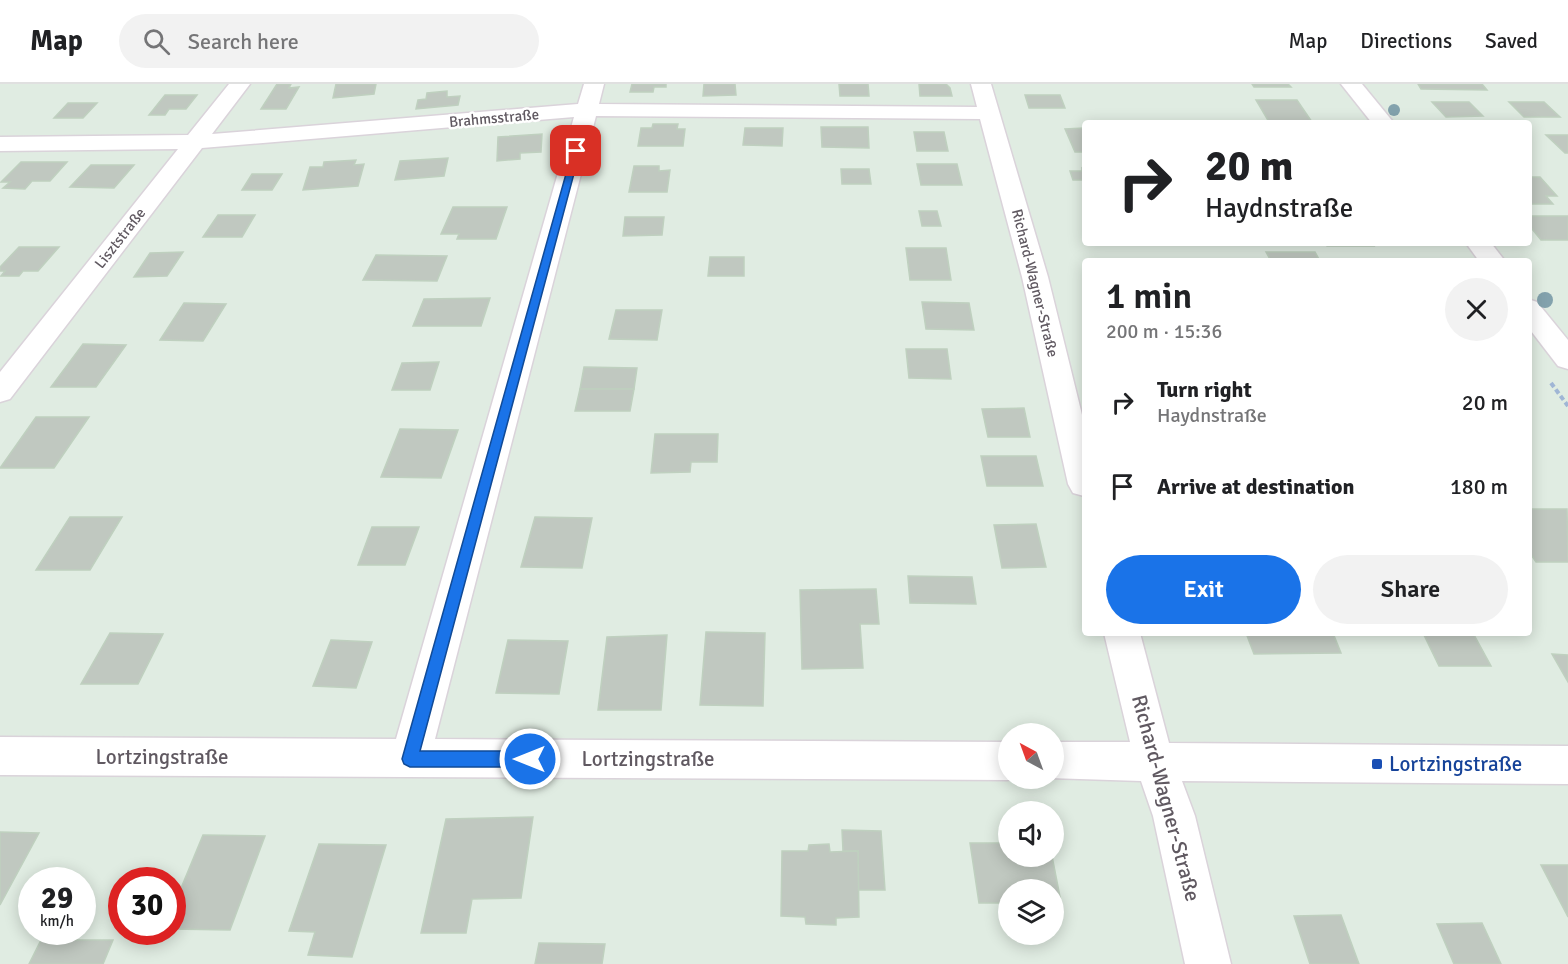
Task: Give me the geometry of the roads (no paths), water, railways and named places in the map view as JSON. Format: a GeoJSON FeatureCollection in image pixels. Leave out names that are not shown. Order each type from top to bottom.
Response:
{"type":"FeatureCollection","features":[{"type":"Feature","properties":{"kind":"street","name":"Lisztstraße"},"geometry":{"type":"LineString","coordinates":[[0,392],[240,84]]}},
{"type":"Feature","properties":{"kind":"street","name":"Richard-Wagner-Straße"},"geometry":{"type":"LineString","coordinates":[[981,84],[1035,277],[1082,476]]}},
{"type":"Feature","properties":{"kind":"street"},"geometry":{"type":"LineString","coordinates":[[1351,84],[1381,120]]}},
{"type":"Feature","properties":{"kind":"street","name":"Brahmsstraße"},"geometry":{"type":"LineString","coordinates":[[0,144],[196,142],[591,97],[989,112]]}},
{"type":"Feature","properties":{"kind":"street"},"geometry":{"type":"LineString","coordinates":[[410,759],[591,97]]}},
{"type":"Feature","properties":{"kind":"street"},"geometry":{"type":"LineString","coordinates":[[1480,246],[1490,258]]}},
{"type":"Feature","properties":{"kind":"street"},"geometry":{"type":"LineString","coordinates":[[1532,313],[1568,359]]}},
{"type":"Feature","properties":{"kind":"street","name":"Richard-Wagner-Straße"},"geometry":{"type":"LineString","coordinates":[[1123,636],[1154,761],[1174,816],[1208,964]]}},
{"type":"Feature","properties":{"kind":"street","name":"Lortzingstraße"},"geometry":{"type":"LineString","coordinates":[[0,756],[998,760]]}},
{"type":"Feature","properties":{"kind":"street"},"geometry":{"type":"LineString","coordinates":[[1064,761],[1568,765]]}},
{"type":"Feature","properties":{"kind":"place","name":"Lortzingstraße"},"geometry":{"type":"Point","coordinates":[1377,764]}}]}
